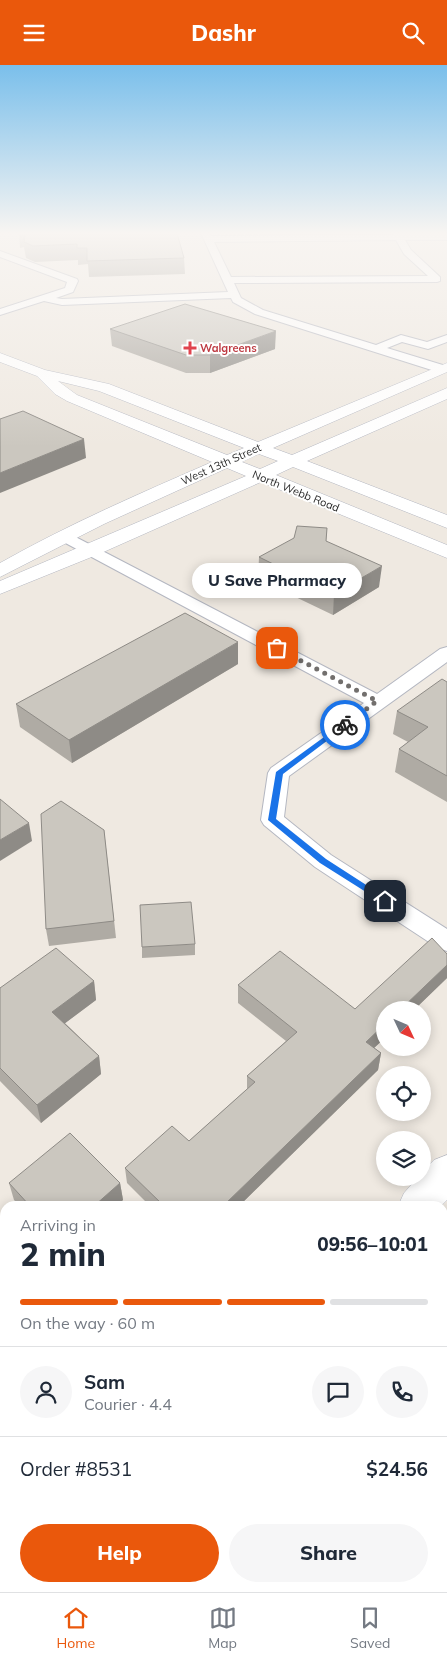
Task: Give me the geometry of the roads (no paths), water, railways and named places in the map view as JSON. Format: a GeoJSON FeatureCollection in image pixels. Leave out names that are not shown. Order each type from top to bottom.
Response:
{"type":"FeatureCollection","features":[{"type":"Feature","properties":{"kind":"main road","name":"North Webb Road"},"geometry":{"type":"LineString","coordinates":[[0,357],[41,373],[104,387],[447,522]]}},
{"type":"Feature","properties":{"kind":"main road","name":"West 13th Street"},"geometry":{"type":"LineString","coordinates":[[0,571],[64,536],[226,461],[444,368]]}},
{"type":"Feature","properties":{"kind":"main road","name":"North Webb Road"},"geometry":{"type":"LineString","coordinates":[[41,373],[60,391],[72,397],[447,552]]}},
{"type":"Feature","properties":{"kind":"main road","name":"West 13th Street"},"geometry":{"type":"LineString","coordinates":[[0,588],[92,550],[447,393]]}},
{"type":"Feature","properties":{"kind":"main road"},"geometry":{"type":"LineString","coordinates":[[421,1201],[447,1171]]}},
{"type":"Feature","properties":{"kind":"lane"},"geometry":{"type":"LineString","coordinates":[[0,312],[28,304]]}},
{"type":"Feature","properties":{"kind":"lane"},"geometry":{"type":"LineString","coordinates":[[245,304],[259,312],[374,349],[444,368]]}},
{"type":"Feature","properties":{"kind":"lane"},"geometry":{"type":"LineString","coordinates":[[374,349],[401,338],[428,346],[447,338]]}},
{"type":"Feature","properties":{"kind":"lane"},"geometry":{"type":"LineString","coordinates":[[64,536],[377,701]]}},
{"type":"Feature","properties":{"kind":"lane"},"geometry":{"type":"LineString","coordinates":[[447,653],[377,701],[279,773],[272,820],[323,861],[447,941]]}},
{"type":"Feature","properties":{"kind":"place","name":"Walgreens"},"geometry":{"type":"Point","coordinates":[190,348]}},
{"type":"Feature","properties":{"kind":"place","name":"U Save Pharmacy"},"geometry":{"type":"Point","coordinates":[277,648]}}]}
